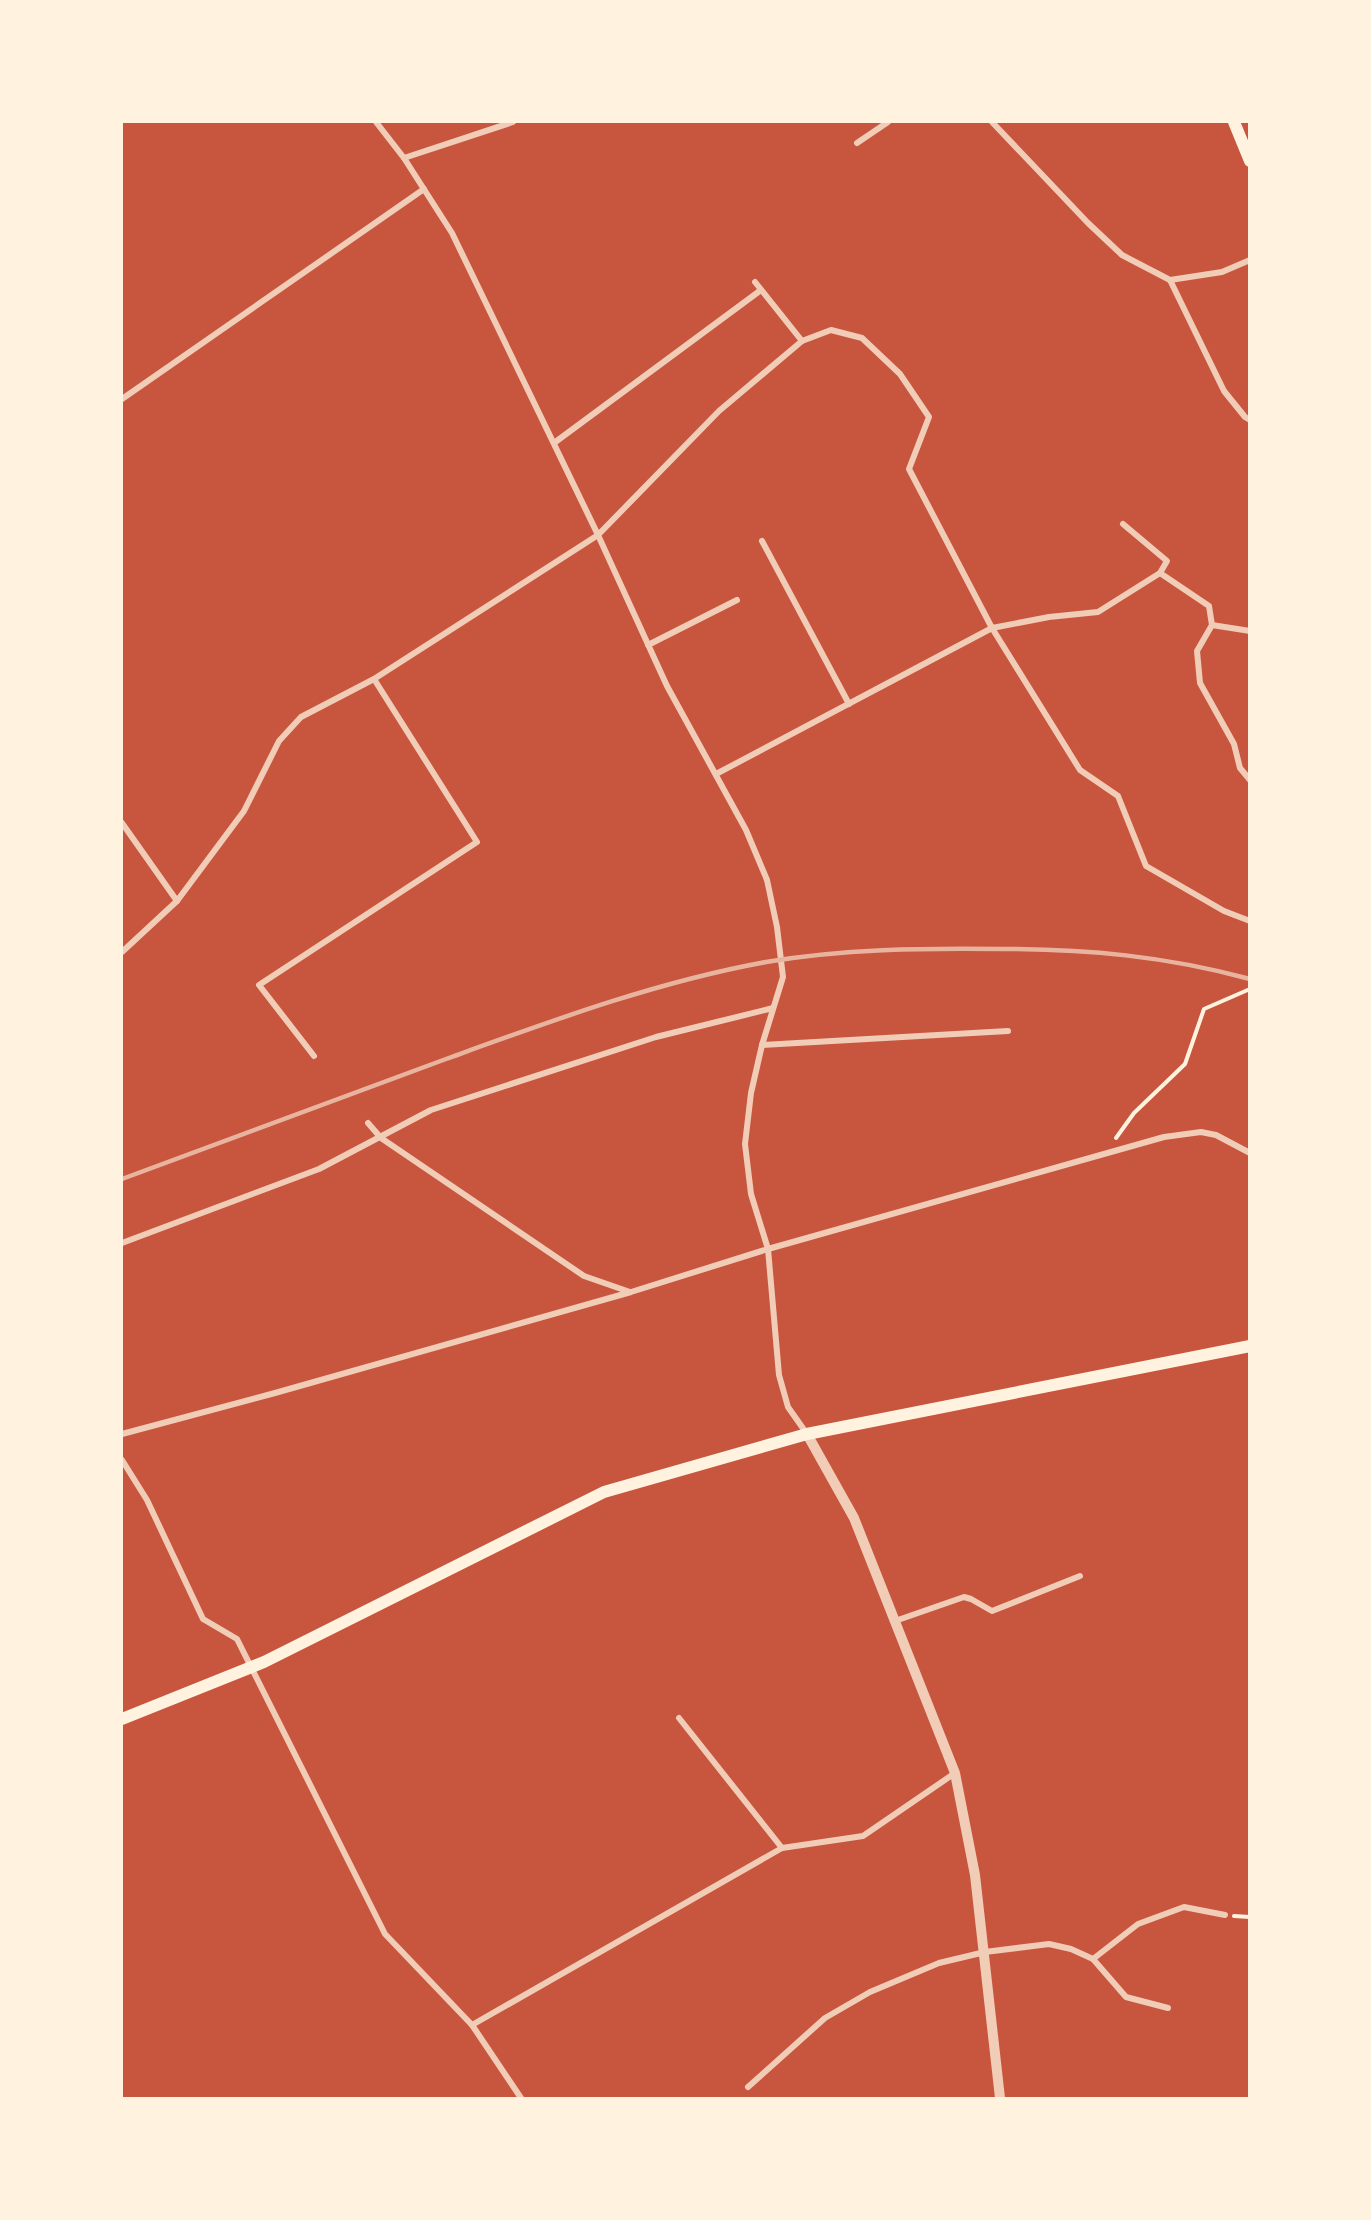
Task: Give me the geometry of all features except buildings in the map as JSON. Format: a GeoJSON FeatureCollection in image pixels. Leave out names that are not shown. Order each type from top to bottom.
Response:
{"type":"FeatureCollection","features":[{"type":"Feature","properties":{"kind":"main road"},"geometry":{"type":"LineString","coordinates":[[1234,122],[1250,161]]}},
{"type":"Feature","properties":{"kind":"main road"},"geometry":{"type":"LineString","coordinates":[[122,1719],[250,1668],[604,1492],[807,1434],[1250,1346]]}},
{"type":"Feature","properties":{"kind":"street"},"geometry":{"type":"LineString","coordinates":[[376,122],[404,158],[452,233],[598,535],[667,686],[746,830],[767,880],[777,927],[783,976],[762,1045],[751,1092],[745,1144],[751,1194],[768,1249],[779,1375],[788,1407],[807,1434],[854,1518],[955,1773],[975,1875],[1000,2098]]}},
{"type":"Feature","properties":{"kind":"street"},"geometry":{"type":"LineString","coordinates":[[404,158],[513,122]]}},
{"type":"Feature","properties":{"kind":"street"},"geometry":{"type":"LineString","coordinates":[[857,143],[888,122]]}},
{"type":"Feature","properties":{"kind":"street"},"geometry":{"type":"LineString","coordinates":[[992,122],[1088,223],[1122,255],[1170,280],[1222,272],[1250,260]]}},
{"type":"Feature","properties":{"kind":"street"},"geometry":{"type":"LineString","coordinates":[[122,399],[424,189]]}},
{"type":"Feature","properties":{"kind":"street"},"geometry":{"type":"LineString","coordinates":[[1170,280],[1224,391],[1250,420]]}},
{"type":"Feature","properties":{"kind":"street"},"geometry":{"type":"LineString","coordinates":[[755,282],[802,340]]}},
{"type":"Feature","properties":{"kind":"street"},"geometry":{"type":"LineString","coordinates":[[554,443],[761,290]]}},
{"type":"Feature","properties":{"kind":"street"},"geometry":{"type":"LineString","coordinates":[[122,952],[177,901],[244,811],[279,741],[301,717],[374,679],[598,535],[719,411],[802,340],[831,330],[862,338],[900,374],[929,417],[909,469],[992,628],[1080,770],[1118,796],[1146,866],[1224,911],[1250,921]]}},
{"type":"Feature","properties":{"kind":"street"},"geometry":{"type":"LineString","coordinates":[[716,774],[992,628],[1049,617],[1098,612],[1160,573],[1167,561],[1123,524]]}},
{"type":"Feature","properties":{"kind":"street"},"geometry":{"type":"LineString","coordinates":[[762,541],[849,704]]}},
{"type":"Feature","properties":{"kind":"street"},"geometry":{"type":"LineString","coordinates":[[1160,573],[1209,606],[1212,625],[1197,651],[1200,683],[1234,744],[1240,768],[1250,780]]}},
{"type":"Feature","properties":{"kind":"street"},"geometry":{"type":"LineString","coordinates":[[648,645],[737,600]]}},
{"type":"Feature","properties":{"kind":"street"},"geometry":{"type":"LineString","coordinates":[[1212,625],[1250,631]]}},
{"type":"Feature","properties":{"kind":"street"},"geometry":{"type":"LineString","coordinates":[[314,1056],[259,985],[477,842],[374,679]]}},
{"type":"Feature","properties":{"kind":"street"},"geometry":{"type":"LineString","coordinates":[[122,823],[177,901]]}},
{"type":"Feature","properties":{"kind":"street"},"geometry":{"type":"LineString","coordinates":[[122,1244],[319,1169],[442,1106],[656,1037],[773,1008]]}},
{"type":"Feature","properties":{"kind":"street"},"geometry":{"type":"LineString","coordinates":[[762,1045],[1008,1031]]}},
{"type":"Feature","properties":{"kind":"street"},"geometry":{"type":"LineString","coordinates":[[368,1122],[381,1138],[584,1275],[631,1292]]}},
{"type":"Feature","properties":{"kind":"street"},"geometry":{"type":"LineString","coordinates":[[122,1434],[631,1292],[768,1249],[1164,1137],[1201,1132],[1216,1135],[1250,1153]]}},
{"type":"Feature","properties":{"kind":"street"},"geometry":{"type":"LineString","coordinates":[[122,1461],[147,1500],[203,1619],[237,1639],[385,1934],[472,2025],[521,2098]]}},
{"type":"Feature","properties":{"kind":"street"},"geometry":{"type":"LineString","coordinates":[[895,1621],[964,1597],[992,1611],[1080,1576]]}},
{"type":"Feature","properties":{"kind":"street"},"geometry":{"type":"LineString","coordinates":[[679,1718],[782,1848]]}},
{"type":"Feature","properties":{"kind":"street"},"geometry":{"type":"LineString","coordinates":[[472,2025],[782,1848],[863,1836],[955,1773]]}},
{"type":"Feature","properties":{"kind":"street"},"geometry":{"type":"LineString","coordinates":[[1093,1959],[1138,1924],[1184,1907],[1225,1915]]}},
{"type":"Feature","properties":{"kind":"street"},"geometry":{"type":"LineString","coordinates":[[748,2087],[825,2018],[870,1992],[939,1963],[985,1952],[1049,1944],[1071,1949],[1093,1959],[1126,1997],[1168,2008]]}},
{"type":"Feature","properties":{"kind":"path"},"geometry":{"type":"LineString","coordinates":[[1109,1153],[1118,1134],[1134,1113],[1185,1064],[1204,1009],[1250,989]]}},
{"type":"Feature","properties":{"kind":"railway"},"geometry":{"type":"LineString","coordinates":[[122,1179],[564,1017],[684,980],[766,962],[824,954],[883,950],[1064,950],[1156,959],[1250,979]]}}]}
